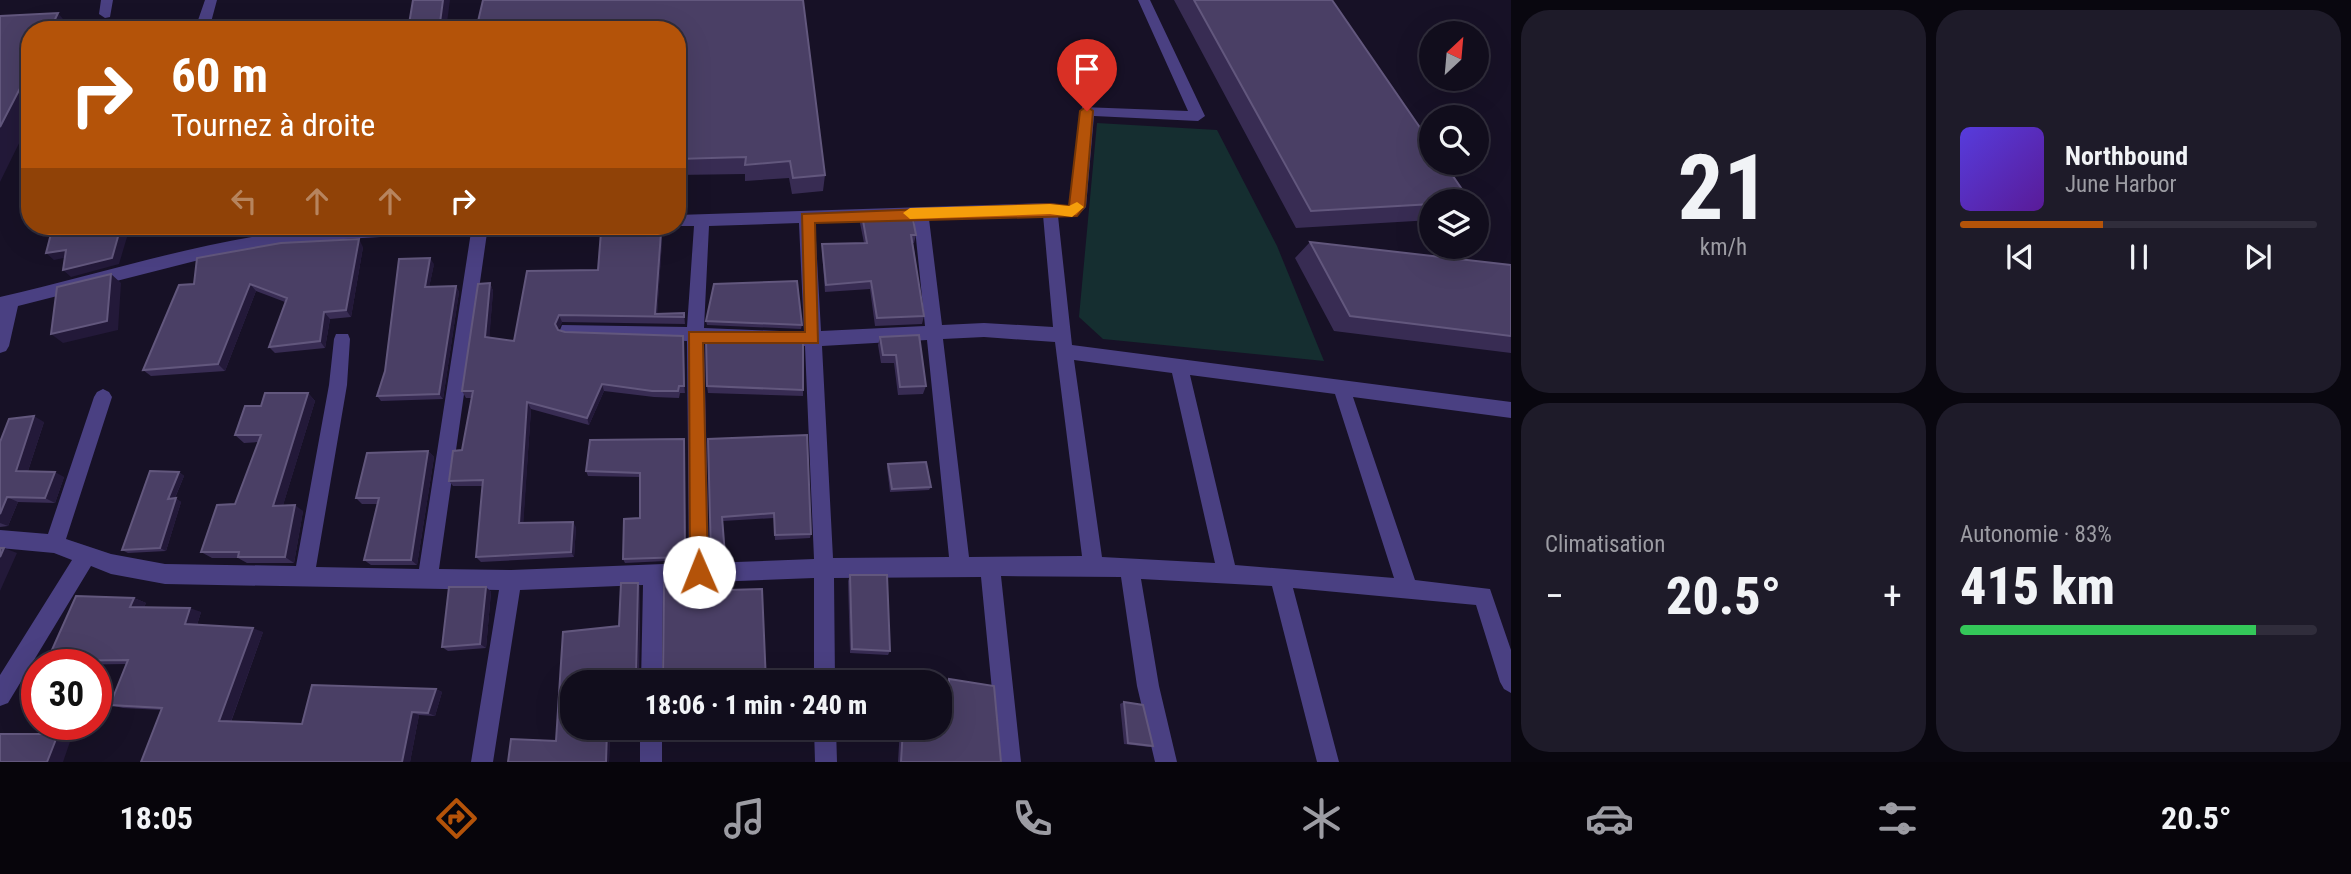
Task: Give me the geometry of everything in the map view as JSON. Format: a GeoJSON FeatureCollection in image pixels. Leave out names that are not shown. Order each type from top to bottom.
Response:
{"type":"FeatureCollection","features":[{"type":"Feature","properties":{"kind":"street"},"geometry":{"type":"LineString","coordinates":[[205,21],[211,0]]}},
{"type":"Feature","properties":{"kind":"street"},"geometry":{"type":"LineString","coordinates":[[686,221],[1050,209],[1072,212],[1078,206],[1087,111],[1198,116],[1144,0]]}},
{"type":"Feature","properties":{"kind":"street"},"geometry":{"type":"LineString","coordinates":[[1050,209],[1063,343],[1093,566]]}},
{"type":"Feature","properties":{"kind":"street"},"geometry":{"type":"LineString","coordinates":[[920,213],[960,565]]}},
{"type":"Feature","properties":{"kind":"street"},"geometry":{"type":"LineString","coordinates":[[807,218],[824,568],[825,670]]}},
{"type":"Feature","properties":{"kind":"street"},"geometry":{"type":"LineString","coordinates":[[699,572],[695,337],[702,220]]}},
{"type":"Feature","properties":{"kind":"street"},"geometry":{"type":"LineString","coordinates":[[0,345],[6,303],[144,267],[310,235]]}},
{"type":"Feature","properties":{"kind":"street"},"geometry":{"type":"LineString","coordinates":[[428,578],[479,235]]}},
{"type":"Feature","properties":{"kind":"street"},"geometry":{"type":"LineString","coordinates":[[568,330],[695,337],[813,339],[985,330],[1179,366],[1511,410]]}},
{"type":"Feature","properties":{"kind":"street"},"geometry":{"type":"LineString","coordinates":[[304,576],[338,385],[342,339]]}},
{"type":"Feature","properties":{"kind":"street"},"geometry":{"type":"LineString","coordinates":[[1179,366],[1227,574]]}},
{"type":"Feature","properties":{"kind":"street"},"geometry":{"type":"LineString","coordinates":[[1341,387],[1408,589]]}},
{"type":"Feature","properties":{"kind":"street"},"geometry":{"type":"LineString","coordinates":[[54,544],[103,397]]}},
{"type":"Feature","properties":{"kind":"street"},"geometry":{"type":"LineString","coordinates":[[0,539],[54,544],[110,564],[165,574],[511,580],[824,568],[1093,566],[1280,577],[1483,596],[1511,682]]}},
{"type":"Feature","properties":{"kind":"street"},"geometry":{"type":"LineString","coordinates":[[0,695],[86,556]]}},
{"type":"Feature","properties":{"kind":"street"},"geometry":{"type":"LineString","coordinates":[[990,566],[1010,762]]}},
{"type":"Feature","properties":{"kind":"street"},"geometry":{"type":"LineString","coordinates":[[1130,569],[1148,686],[1166,762]]}},
{"type":"Feature","properties":{"kind":"street"},"geometry":{"type":"LineString","coordinates":[[652,670],[653,573]]}},
{"type":"Feature","properties":{"kind":"street"},"geometry":{"type":"LineString","coordinates":[[1280,577],[1328,762]]}},
{"type":"Feature","properties":{"kind":"street"},"geometry":{"type":"LineString","coordinates":[[482,762],[511,580]]}},
{"type":"Feature","properties":{"kind":"street"},"geometry":{"type":"LineString","coordinates":[[651,740],[651,762]]}},
{"type":"Feature","properties":{"kind":"street"},"geometry":{"type":"LineString","coordinates":[[825,740],[826,762]]}},
{"type":"Feature","properties":{"kind":"green space"},"geometry":{"type":"Polygon","coordinates":[[[1097,123],[1217,130],[1277,246],[1324,361],[1103,339],[1079,317],[1097,123]]]}},
{"type":"Feature","properties":{"kind":"building"},"geometry":{"type":"Polygon","coordinates":[[[413,0],[443,0],[440,21],[410,21],[413,0]]]}},
{"type":"Feature","properties":{"kind":"building"},"geometry":{"type":"Polygon","coordinates":[[[483,0],[803,0],[825,175],[793,178],[790,161],[745,165],[746,157],[686,159],[686,21],[478,21],[483,0]]]}},
{"type":"Feature","properties":{"kind":"building"},"geometry":{"type":"Polygon","coordinates":[[[1194,0],[1332,0],[1419,126],[1419,175],[1452,175],[1462,189],[1419,189],[1419,205],[1311,211],[1194,0]]]}},
{"type":"Feature","properties":{"kind":"building"},"geometry":{"type":"Polygon","coordinates":[[[58,13],[54,21],[21,21],[21,86],[0,127],[0,16],[58,13]]]}},
{"type":"Feature","properties":{"kind":"building"},"geometry":{"type":"Polygon","coordinates":[[[912,214],[916,235],[911,235],[924,316],[877,318],[871,281],[826,285],[822,244],[867,243],[862,215],[912,214]]]}},
{"type":"Feature","properties":{"kind":"building"},"geometry":{"type":"Polygon","coordinates":[[[51,235],[118,235],[112,258],[63,270],[66,250],[46,253],[51,235]]]}},
{"type":"Feature","properties":{"kind":"building"},"geometry":{"type":"Polygon","coordinates":[[[601,235],[661,235],[655,314],[684,313],[684,317],[559,315],[555,324],[558,330],[565,332],[683,336],[684,386],[679,386],[678,391],[652,391],[602,384],[587,418],[527,402],[519,523],[573,522],[571,552],[476,557],[483,480],[449,481],[453,451],[462,450],[473,391],[462,391],[478,284],[490,283],[485,337],[514,341],[527,271],[598,270],[601,235]]]}},
{"type":"Feature","properties":{"kind":"building"},"geometry":{"type":"Polygon","coordinates":[[[359,239],[346,310],[324,312],[320,341],[269,347],[287,298],[250,284],[218,364],[143,370],[179,285],[194,284],[197,258],[281,243],[359,239]]]}},
{"type":"Feature","properties":{"kind":"building"},"geometry":{"type":"Polygon","coordinates":[[[1310,242],[1419,254],[1419,259],[1459,259],[1511,265],[1511,336],[1350,316],[1310,242]]]}},
{"type":"Feature","properties":{"kind":"building"},"geometry":{"type":"Polygon","coordinates":[[[430,258],[425,287],[456,286],[439,394],[377,396],[385,371],[399,259],[430,258]]]}},
{"type":"Feature","properties":{"kind":"building"},"geometry":{"type":"Polygon","coordinates":[[[111,274],[107,321],[51,334],[57,287],[111,274]]]}},
{"type":"Feature","properties":{"kind":"building"},"geometry":{"type":"Polygon","coordinates":[[[797,281],[802,325],[706,321],[714,284],[797,281]]]}},
{"type":"Feature","properties":{"kind":"building"},"geometry":{"type":"Polygon","coordinates":[[[919,335],[926,386],[900,387],[896,355],[883,355],[880,337],[919,335]]]}},
{"type":"Feature","properties":{"kind":"building"},"geometry":{"type":"Polygon","coordinates":[[[706,338],[803,342],[803,390],[707,386],[706,338]]]}},
{"type":"Feature","properties":{"kind":"building"},"geometry":{"type":"Polygon","coordinates":[[[265,393],[308,393],[273,506],[295,505],[285,557],[238,557],[239,552],[201,552],[217,505],[235,504],[261,435],[235,435],[245,406],[261,406],[265,393]]]}},
{"type":"Feature","properties":{"kind":"building"},"geometry":{"type":"Polygon","coordinates":[[[34,416],[16,471],[55,472],[45,498],[7,497],[0,514],[0,442],[9,419],[34,416]]]}},
{"type":"Feature","properties":{"kind":"building"},"geometry":{"type":"Polygon","coordinates":[[[807,435],[811,534],[775,535],[774,513],[722,517],[725,555],[711,556],[708,439],[807,435]]]}},
{"type":"Feature","properties":{"kind":"building"},"geometry":{"type":"Polygon","coordinates":[[[684,439],[685,557],[623,559],[624,519],[640,518],[640,473],[586,471],[590,440],[684,439]]]}},
{"type":"Feature","properties":{"kind":"building"},"geometry":{"type":"Polygon","coordinates":[[[428,451],[411,560],[364,560],[379,498],[356,498],[367,453],[428,451]]]}},
{"type":"Feature","properties":{"kind":"building"},"geometry":{"type":"Polygon","coordinates":[[[926,462],[931,487],[892,489],[888,464],[926,462]]]}},
{"type":"Feature","properties":{"kind":"building"},"geometry":{"type":"Polygon","coordinates":[[[150,471],[179,472],[168,499],[176,498],[160,548],[122,550],[150,471]]]}},
{"type":"Feature","properties":{"kind":"building"},"geometry":{"type":"Polygon","coordinates":[[[850,575],[887,575],[890,651],[852,649],[850,575]]]}},
{"type":"Feature","properties":{"kind":"building"},"geometry":{"type":"Polygon","coordinates":[[[726,579],[727,590],[762,589],[765,670],[663,670],[664,582],[726,579]]]}},
{"type":"Feature","properties":{"kind":"building"},"geometry":{"type":"Polygon","coordinates":[[[621,583],[638,583],[636,670],[561,670],[563,632],[619,626],[621,583]]]}},
{"type":"Feature","properties":{"kind":"building"},"geometry":{"type":"Polygon","coordinates":[[[449,587],[486,587],[480,644],[442,647],[449,587]]]}},
{"type":"Feature","properties":{"kind":"building"},"geometry":{"type":"Polygon","coordinates":[[[76,596],[134,598],[130,607],[190,608],[185,624],[253,628],[219,721],[302,724],[312,685],[436,689],[428,713],[412,712],[402,762],[141,762],[162,708],[112,705],[128,660],[112,660],[112,649],[52,649],[76,596]]]}},
{"type":"Feature","properties":{"kind":"building"},"geometry":{"type":"Polygon","coordinates":[[[560,679],[560,740],[607,740],[606,762],[508,762],[511,739],[556,741],[560,679]]]}},
{"type":"Feature","properties":{"kind":"building"},"geometry":{"type":"Polygon","coordinates":[[[952,679],[994,686],[1001,762],[901,762],[902,740],[952,740],[952,679]]]}},
{"type":"Feature","properties":{"kind":"building"},"geometry":{"type":"Polygon","coordinates":[[[1124,702],[1143,705],[1153,746],[1128,743],[1124,702]]]}},
{"type":"Feature","properties":{"kind":"building"},"geometry":{"type":"Polygon","coordinates":[[[0,734],[21,734],[21,740],[56,740],[47,762],[0,762],[0,734]]]}},
{"type":"Feature","properties":{"kind":"slow traffic"},"geometry":{"type":"LineString","coordinates":[[910,213],[1050,209],[1072,212],[1077,207]]}},
{"type":"Feature","properties":{"kind":"route"},"geometry":{"type":"LineString","coordinates":[[699,572],[695,337],[813,339],[807,218],[1050,209],[1072,212],[1078,206],[1087,111]]}}]}
